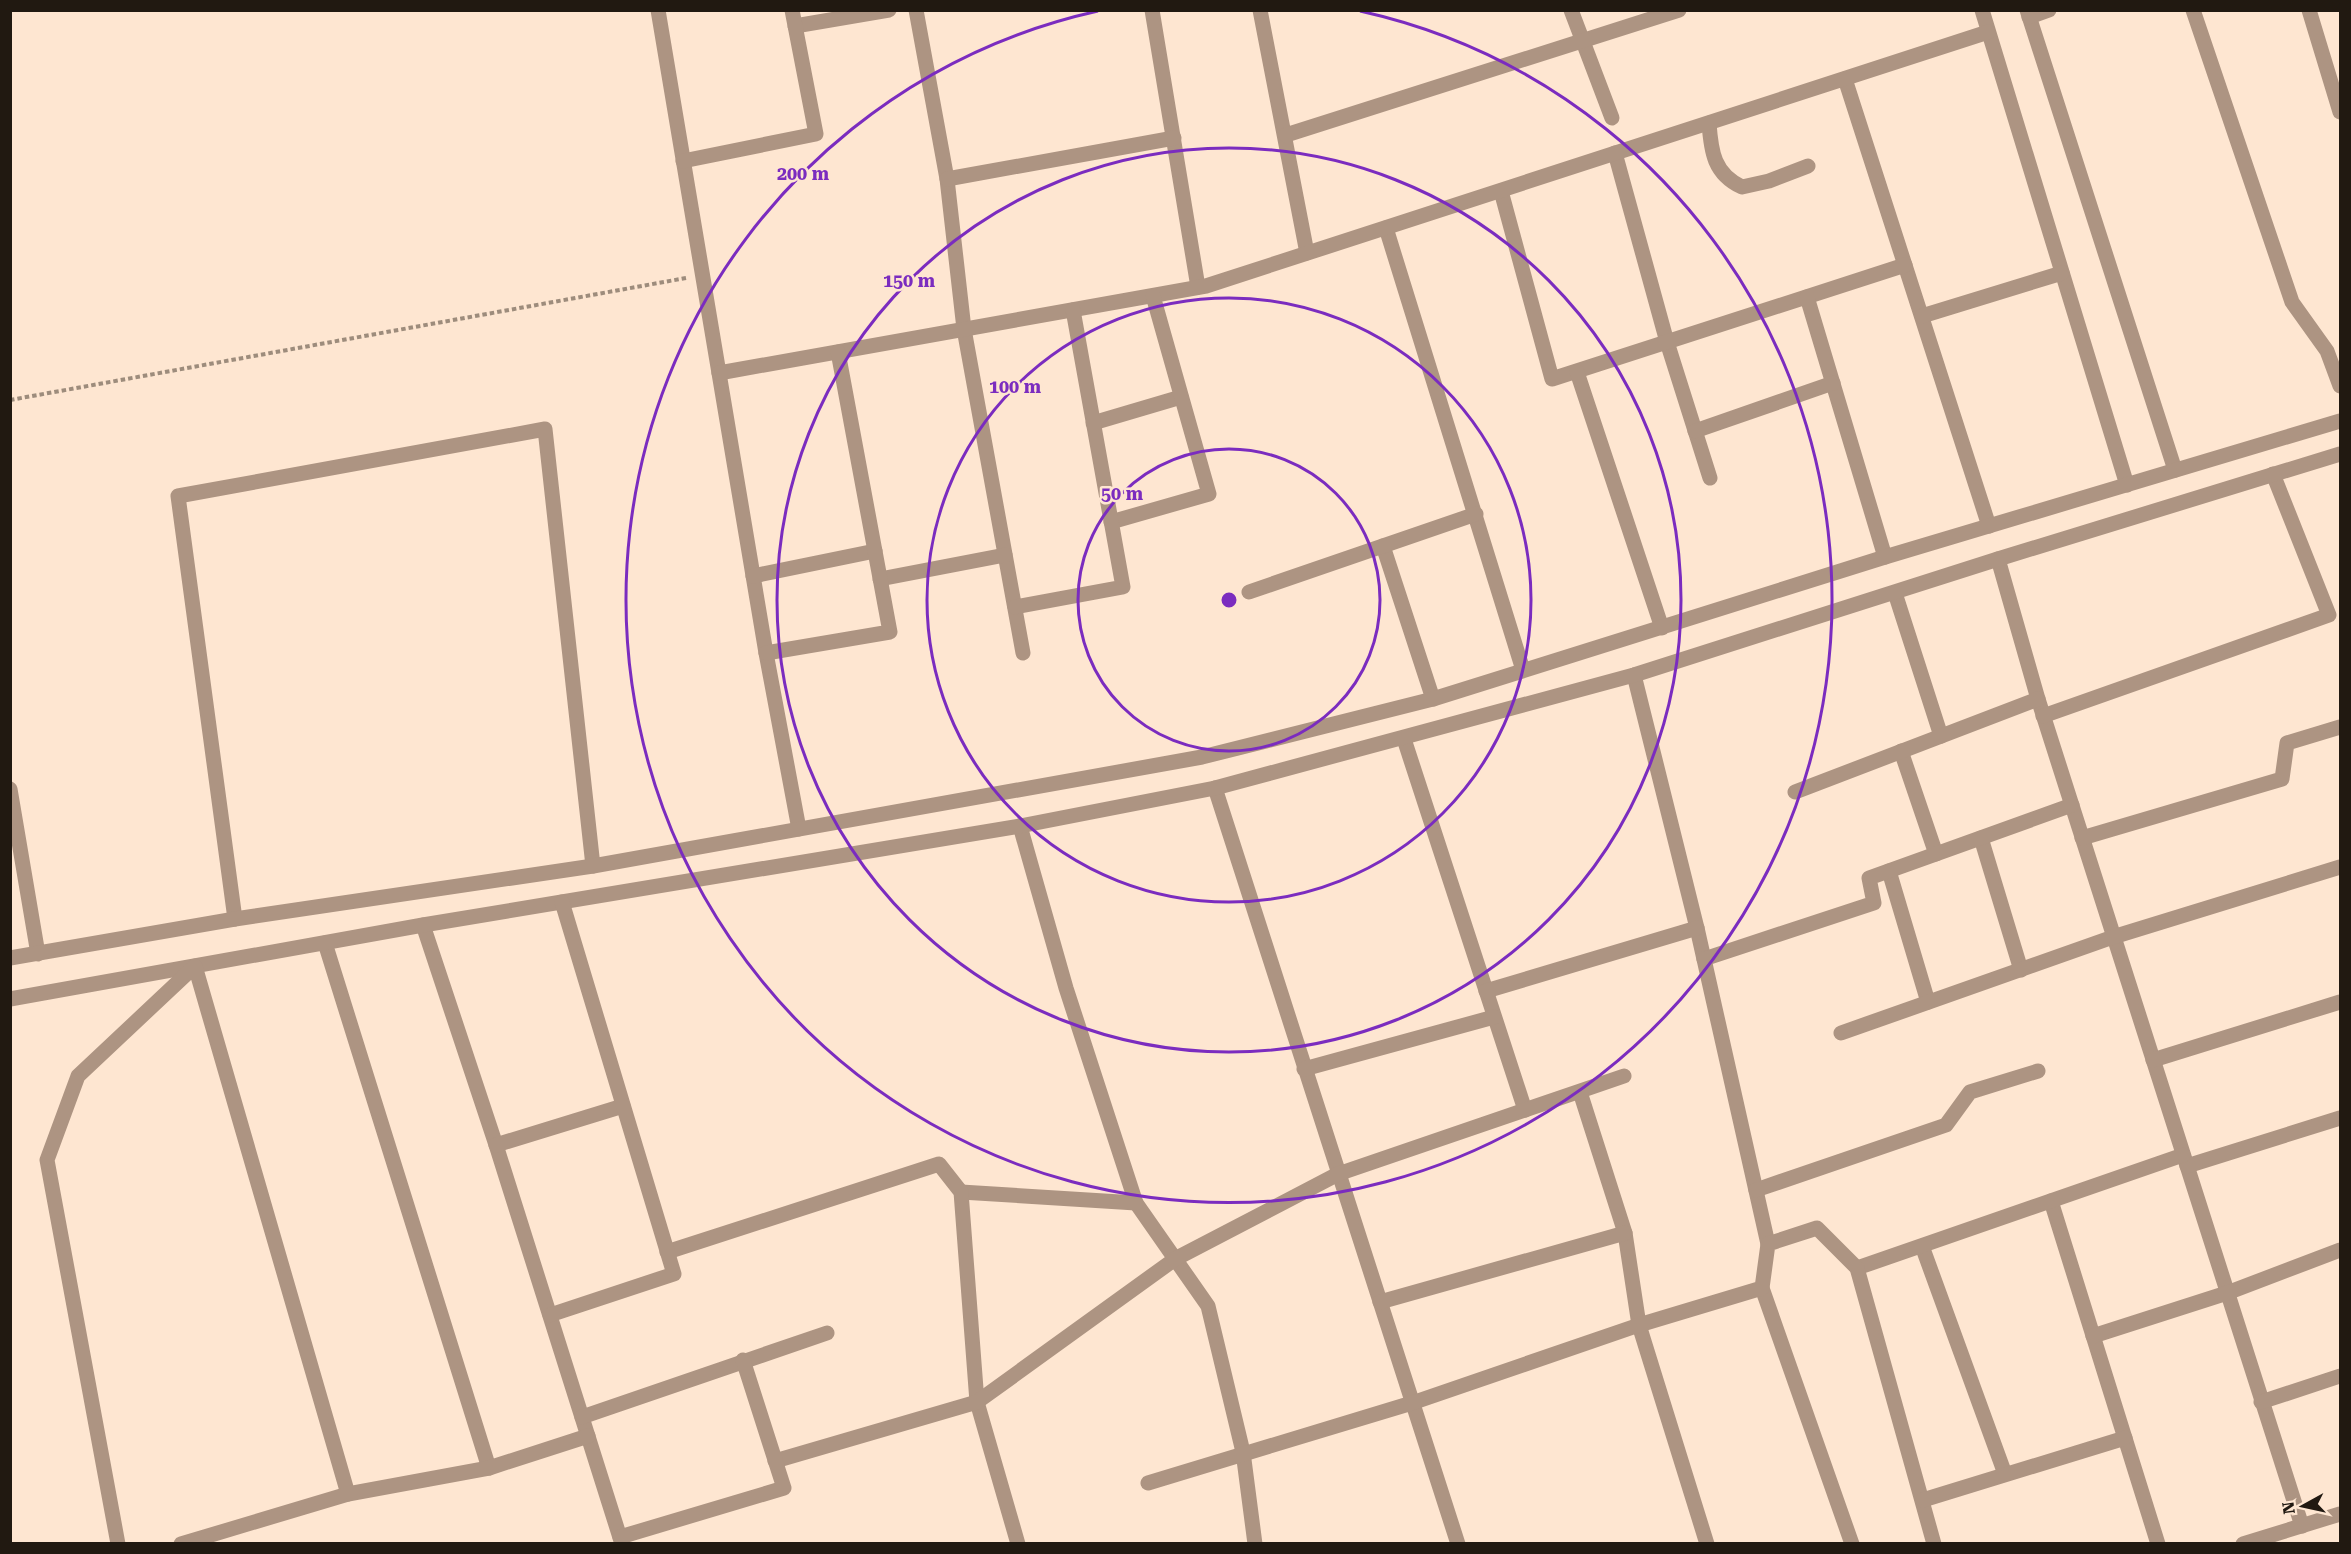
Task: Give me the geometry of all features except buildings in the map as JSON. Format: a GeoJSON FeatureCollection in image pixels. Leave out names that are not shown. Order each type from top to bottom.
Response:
{"type":"FeatureCollection","features":[{"type":"Feature","properties":{"kind":"street"},"geometry":{"type":"LineString","coordinates":[[658,10],[766,653],[799,829]]}},
{"type":"Feature","properties":{"kind":"street"},"geometry":{"type":"LineString","coordinates":[[683,160],[816,134],[792,10]]}},
{"type":"Feature","properties":{"kind":"street"},"geometry":{"type":"LineString","coordinates":[[795,26],[888,10]]}},
{"type":"Feature","properties":{"kind":"street"},"geometry":{"type":"LineString","coordinates":[[916,10],[947,179],[964,329],[1023,653]]}},
{"type":"Feature","properties":{"kind":"street"},"geometry":{"type":"LineString","coordinates":[[1152,10],[1198,287]]}},
{"type":"Feature","properties":{"kind":"street"},"geometry":{"type":"LineString","coordinates":[[1260,10],[1307,253]]}},
{"type":"Feature","properties":{"kind":"street"},"geometry":{"type":"LineString","coordinates":[[1571,10],[1612,117]]}},
{"type":"Feature","properties":{"kind":"street"},"geometry":{"type":"LineString","coordinates":[[1286,135],[1679,10]]}},
{"type":"Feature","properties":{"kind":"street"},"geometry":{"type":"LineString","coordinates":[[1982,10],[2127,485]]}},
{"type":"Feature","properties":{"kind":"street"},"geometry":{"type":"LineString","coordinates":[[2049,10],[2028,14],[2175,470]]}},
{"type":"Feature","properties":{"kind":"street"},"geometry":{"type":"LineString","coordinates":[[2193,10],[2292,302],[2327,351],[2340,386]]}},
{"type":"Feature","properties":{"kind":"street"},"geometry":{"type":"LineString","coordinates":[[2309,10],[2340,112]]}},
{"type":"Feature","properties":{"kind":"street"},"geometry":{"type":"LineString","coordinates":[[719,373],[1198,287],[1988,32]]}},
{"type":"Feature","properties":{"kind":"street"},"geometry":{"type":"LineString","coordinates":[[1845,79],[1989,526]]}},
{"type":"Feature","properties":{"kind":"street"},"geometry":{"type":"LineString","coordinates":[[1709,123],[1710,146],[1717,169],[1742,187],[1769,181],[1808,166]]}},
{"type":"Feature","properties":{"kind":"street"},"geometry":{"type":"LineString","coordinates":[[947,179],[1174,138]]}},
{"type":"Feature","properties":{"kind":"street"},"geometry":{"type":"LineString","coordinates":[[1615,153],[1666,342],[1710,478]]}},
{"type":"Feature","properties":{"kind":"street"},"geometry":{"type":"LineString","coordinates":[[1501,190],[1552,379],[1905,265]]}},
{"type":"Feature","properties":{"kind":"street"},"geometry":{"type":"LineString","coordinates":[[1386,228],[1523,670]]}},
{"type":"Feature","properties":{"kind":"street"},"geometry":{"type":"LineString","coordinates":[[1922,316],[2062,273]]}},
{"type":"Feature","properties":{"kind":"street"},"geometry":{"type":"LineString","coordinates":[[1111,522],[1209,494],[1152,296]]}},
{"type":"Feature","properties":{"kind":"street"},"geometry":{"type":"LineString","coordinates":[[1807,297],[1885,557]]}},
{"type":"Feature","properties":{"kind":"street"},"geometry":{"type":"LineString","coordinates":[[1015,607],[1123,587],[1074,310]]}},
{"type":"Feature","properties":{"kind":"street"},"geometry":{"type":"LineString","coordinates":[[766,653],[890,632],[838,352]]}},
{"type":"Feature","properties":{"kind":"street"},"geometry":{"type":"LineString","coordinates":[[1576,372],[1662,628]]}},
{"type":"Feature","properties":{"kind":"street"},"geometry":{"type":"LineString","coordinates":[[1695,431],[1833,382]]}},
{"type":"Feature","properties":{"kind":"street"},"geometry":{"type":"LineString","coordinates":[[1093,423],[1181,397]]}},
{"type":"Feature","properties":{"kind":"street"},"geometry":{"type":"LineString","coordinates":[[10,958],[235,919],[593,866],[1202,757],[1433,699],[1885,557],[2340,421]]}},
{"type":"Feature","properties":{"kind":"street"},"geometry":{"type":"LineString","coordinates":[[235,919],[178,496],[545,429],[593,866]]}},
{"type":"Feature","properties":{"kind":"street"},"geometry":{"type":"LineString","coordinates":[[10,999],[423,925],[1020,826],[1215,788],[1404,739],[1634,675],[1998,559],[2340,454]]}},
{"type":"Feature","properties":{"kind":"street"},"geometry":{"type":"LineString","coordinates":[[2043,716],[2329,615],[2273,474]]}},
{"type":"Feature","properties":{"kind":"street"},"geometry":{"type":"LineString","coordinates":[[1249,592],[1476,514]]}},
{"type":"Feature","properties":{"kind":"street"},"geometry":{"type":"LineString","coordinates":[[1383,546],[1433,699]]}},
{"type":"Feature","properties":{"kind":"street"},"geometry":{"type":"LineString","coordinates":[[753,576],[875,551]]}},
{"type":"Feature","properties":{"kind":"street"},"geometry":{"type":"LineString","coordinates":[[880,579],[1005,555]]}},
{"type":"Feature","properties":{"kind":"street"},"geometry":{"type":"LineString","coordinates":[[1998,559],[2043,716],[2302,1526]]}},
{"type":"Feature","properties":{"kind":"street"},"geometry":{"type":"LineString","coordinates":[[1895,593],[1941,736]]}},
{"type":"Feature","properties":{"kind":"street"},"geometry":{"type":"LineString","coordinates":[[1634,675],[1697,928],[1768,1244],[1762,1288],[1852,1544]]}},
{"type":"Feature","properties":{"kind":"street"},"geometry":{"type":"LineString","coordinates":[[1795,792],[2038,699]]}},
{"type":"Feature","properties":{"kind":"street"},"geometry":{"type":"LineString","coordinates":[[2082,838],[2282,779],[2287,743],[2340,727]]}},
{"type":"Feature","properties":{"kind":"street"},"geometry":{"type":"LineString","coordinates":[[1404,739],[1525,1110]]}},
{"type":"Feature","properties":{"kind":"street"},"geometry":{"type":"LineString","coordinates":[[1901,751],[1936,854]]}},
{"type":"Feature","properties":{"kind":"street"},"geometry":{"type":"LineString","coordinates":[[1215,788],[1458,1544]]}},
{"type":"Feature","properties":{"kind":"street"},"geometry":{"type":"LineString","coordinates":[[10,789],[38,954]]}},
{"type":"Feature","properties":{"kind":"street"},"geometry":{"type":"LineString","coordinates":[[1704,959],[1874,903],[1869,878],[2072,805]]}},
{"type":"Feature","properties":{"kind":"street"},"geometry":{"type":"LineString","coordinates":[[1020,826],[1066,988],[1136,1203],[1208,1306],[1243,1452],[1255,1544]]}},
{"type":"Feature","properties":{"kind":"street"},"geometry":{"type":"LineString","coordinates":[[1981,838],[2021,969]]}},
{"type":"Feature","properties":{"kind":"street"},"geometry":{"type":"LineString","coordinates":[[1841,1033],[2114,937],[2340,867]]}},
{"type":"Feature","properties":{"kind":"street"},"geometry":{"type":"LineString","coordinates":[[1889,871],[1928,1002]]}},
{"type":"Feature","properties":{"kind":"street"},"geometry":{"type":"LineString","coordinates":[[550,1315],[674,1274],[562,902]]}},
{"type":"Feature","properties":{"kind":"street"},"geometry":{"type":"LineString","coordinates":[[423,925],[496,1145],[621,1540],[784,1488],[743,1360]]}},
{"type":"Feature","properties":{"kind":"street"},"geometry":{"type":"LineString","coordinates":[[1486,991],[1697,928]]}},
{"type":"Feature","properties":{"kind":"street"},"geometry":{"type":"LineString","coordinates":[[325,943],[489,1468]]}},
{"type":"Feature","properties":{"kind":"street"},"geometry":{"type":"LineString","coordinates":[[195,966],[348,1494]]}},
{"type":"Feature","properties":{"kind":"street"},"geometry":{"type":"LineString","coordinates":[[118,1544],[47,1160],[78,1076],[195,966]]}},
{"type":"Feature","properties":{"kind":"street"},"geometry":{"type":"LineString","coordinates":[[2153,1060],[2340,1002]]}},
{"type":"Feature","properties":{"kind":"street"},"geometry":{"type":"LineString","coordinates":[[1304,1069],[1494,1017]]}},
{"type":"Feature","properties":{"kind":"street"},"geometry":{"type":"LineString","coordinates":[[1756,1190],[1946,1125],[1970,1092],[2038,1071]]}},
{"type":"Feature","properties":{"kind":"street"},"geometry":{"type":"LineString","coordinates":[[775,1461],[977,1402],[1175,1259],[1338,1174],[1624,1076]]}},
{"type":"Feature","properties":{"kind":"street"},"geometry":{"type":"LineString","coordinates":[[1580,1092],[1625,1233],[1639,1325],[1707,1544]]}},
{"type":"Feature","properties":{"kind":"street"},"geometry":{"type":"LineString","coordinates":[[496,1145],[623,1106]]}},
{"type":"Feature","properties":{"kind":"street"},"geometry":{"type":"LineString","coordinates":[[1857,1268],[2051,1201],[2340,1118]]}},
{"type":"Feature","properties":{"kind":"street"},"geometry":{"type":"LineString","coordinates":[[667,1251],[939,1164],[961,1192],[977,1402],[1018,1544]]}},
{"type":"Feature","properties":{"kind":"street"},"geometry":{"type":"LineString","coordinates":[[961,1192],[1136,1203]]}},
{"type":"Feature","properties":{"kind":"street"},"geometry":{"type":"LineString","coordinates":[[2051,1201],[2158,1544]]}},
{"type":"Feature","properties":{"kind":"street"},"geometry":{"type":"LineString","coordinates":[[1768,1244],[1817,1228],[1857,1268],[1934,1544]]}},
{"type":"Feature","properties":{"kind":"street"},"geometry":{"type":"LineString","coordinates":[[1380,1302],[1625,1233]]}},
{"type":"Feature","properties":{"kind":"street"},"geometry":{"type":"LineString","coordinates":[[1922,1246],[2006,1474]]}},
{"type":"Feature","properties":{"kind":"street"},"geometry":{"type":"LineString","coordinates":[[2093,1336],[2227,1293],[2340,1250]]}},
{"type":"Feature","properties":{"kind":"street"},"geometry":{"type":"LineString","coordinates":[[1148,1483],[1243,1452],[1412,1403],[1639,1325],[1762,1288]]}},
{"type":"Feature","properties":{"kind":"street"},"geometry":{"type":"LineString","coordinates":[[582,1417],[826,1333]]}},
{"type":"Feature","properties":{"kind":"street"},"geometry":{"type":"LineString","coordinates":[[2261,1401],[2340,1376]]}},
{"type":"Feature","properties":{"kind":"street"},"geometry":{"type":"LineString","coordinates":[[181,1544],[348,1494],[489,1468],[588,1436]]}},
{"type":"Feature","properties":{"kind":"street"},"geometry":{"type":"LineString","coordinates":[[1923,1500],[2125,1438]]}},
{"type":"Feature","properties":{"kind":"street"},"geometry":{"type":"LineString","coordinates":[[2243,1544],[2340,1515]]}},
{"type":"Feature","properties":{"kind":"path"},"geometry":{"type":"LineString","coordinates":[[10,400],[702,275]]}}]}
